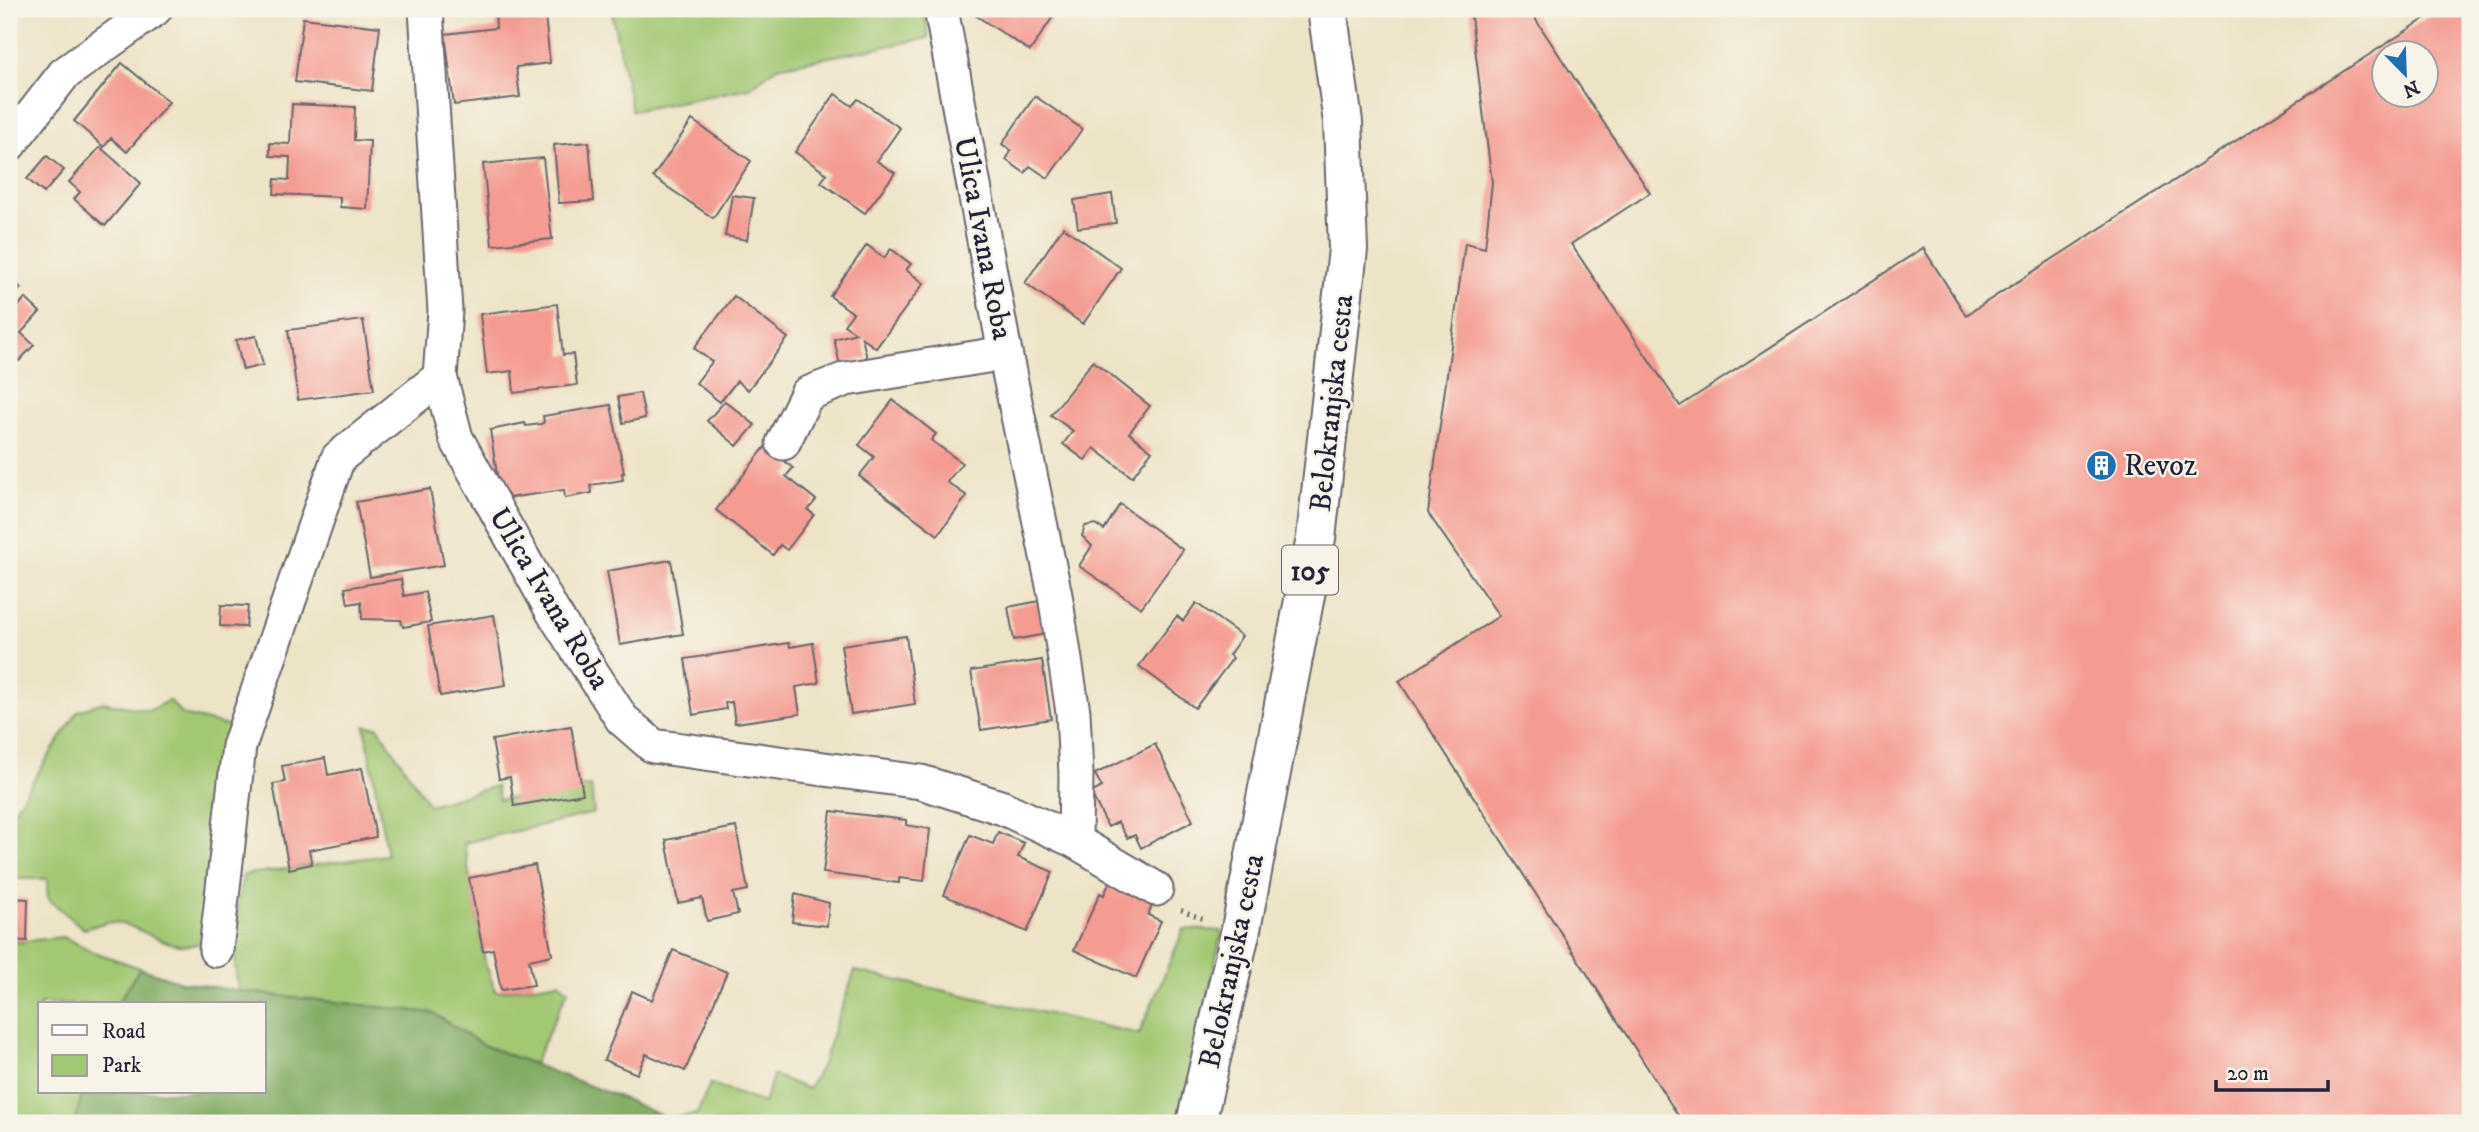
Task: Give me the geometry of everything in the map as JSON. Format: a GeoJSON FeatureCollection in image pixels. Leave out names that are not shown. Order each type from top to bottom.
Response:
{"type":"FeatureCollection","features":[{"type":"Feature","properties":{"kind":"main road","name":"Belokranjska cesta"},"geometry":{"type":"LineString","coordinates":[[1196,1123],[1241,929],[1316,538],[1348,249],[1343,122],[1327,9]]}},
{"type":"Feature","properties":{"kind":"street"},"geometry":{"type":"LineString","coordinates":[[9,145],[64,74],[155,9]]}},
{"type":"Feature","properties":{"kind":"street","name":"Ulica Ivana Roba"},"geometry":{"type":"LineString","coordinates":[[426,9],[445,311],[440,377],[456,438],[553,612],[622,719],[653,746],[921,782],[1003,808],[1075,841],[1156,889]]}},
{"type":"Feature","properties":{"kind":"street","name":"Ulica Ivana Roba"},"geometry":{"type":"LineString","coordinates":[[941,9],[1005,353],[1055,594],[1073,712],[1075,841]]}},
{"type":"Feature","properties":{"kind":"street"},"geometry":{"type":"LineString","coordinates":[[783,443],[807,394],[846,379],[1005,353]]}},
{"type":"Feature","properties":{"kind":"street"},"geometry":{"type":"LineString","coordinates":[[216,950],[239,746],[338,458],[440,377]]}},
{"type":"Feature","properties":{"kind":"green space"},"geometry":{"type":"Polygon","coordinates":[[[611,9],[924,9],[929,38],[777,67],[749,88],[632,111],[611,9]]]}},
{"type":"Feature","properties":{"kind":"green space"},"geometry":{"type":"Polygon","coordinates":[[[169,700],[183,715],[236,728],[206,940],[194,945],[170,943],[135,928],[111,922],[84,929],[48,899],[47,879],[9,879],[9,818],[78,711],[103,702],[149,711],[169,700]]]}},
{"type":"Feature","properties":{"kind":"green space"},"geometry":{"type":"Polygon","coordinates":[[[365,726],[378,727],[429,805],[496,786],[499,800],[591,786],[594,813],[464,843],[485,963],[496,992],[559,982],[568,990],[534,1064],[483,1045],[433,1013],[238,991],[232,933],[243,875],[387,855],[365,726]]]}},
{"type":"Feature","properties":{"kind":"green space"},"geometry":{"type":"Polygon","coordinates":[[[1184,929],[1222,931],[1180,1123],[688,1123],[684,1116],[697,1114],[710,1084],[764,1103],[773,1075],[808,1089],[821,1067],[855,971],[1139,1034],[1184,929]]]}},
{"type":"Feature","properties":{"kind":"green space"},"geometry":{"type":"Polygon","coordinates":[[[63,937],[94,952],[140,968],[118,1002],[38,1002],[38,1094],[82,1094],[74,1123],[9,1123],[9,943],[63,937]]]}},
{"type":"Feature","properties":{"kind":"green space"},"geometry":{"type":"Polygon","coordinates":[[[140,968],[181,982],[238,991],[433,1013],[483,1045],[666,1118],[684,1116],[688,1123],[74,1123],[82,1094],[266,1094],[266,1002],[118,1002],[140,968]]]}},
{"type":"Feature","properties":{"kind":"building"},"geometry":{"type":"Polygon","coordinates":[[[495,9],[539,9],[540,16],[545,15],[550,63],[516,67],[520,97],[454,105],[445,34],[496,28],[495,9]]]}},
{"type":"Feature","properties":{"kind":"building"},"geometry":{"type":"Polygon","coordinates":[[[966,9],[1058,9],[1030,51],[966,9]]]}},
{"type":"Feature","properties":{"kind":"building","name":"Revoz"},"geometry":{"type":"Polygon","coordinates":[[[1470,9],[1535,9],[1536,20],[1650,193],[1571,244],[1680,406],[1923,248],[1966,315],[2370,54],[2370,108],[2440,108],[2440,38],[2395,38],[2440,9],[2470,9],[2470,1123],[1683,1123],[1399,681],[1499,616],[1428,513],[1465,243],[1485,248],[1492,182],[1470,9]]]}},
{"type":"Feature","properties":{"kind":"building"},"geometry":{"type":"Polygon","coordinates":[[[303,18],[380,27],[372,91],[295,82],[303,18]]]}},
{"type":"Feature","properties":{"kind":"building"},"geometry":{"type":"Polygon","coordinates":[[[122,63],[169,102],[127,152],[111,138],[104,147],[74,121],[122,63]]]}},
{"type":"Feature","properties":{"kind":"building"},"geometry":{"type":"Polygon","coordinates":[[[835,94],[852,106],[858,99],[900,128],[877,161],[895,173],[865,213],[821,182],[827,174],[795,152],[835,94]]]}},
{"type":"Feature","properties":{"kind":"building"},"geometry":{"type":"Polygon","coordinates":[[[1035,96],[1082,129],[1048,178],[1030,166],[1025,173],[1006,160],[1011,151],[1002,144],[1035,96]]]}},
{"type":"Feature","properties":{"kind":"building"},"geometry":{"type":"Polygon","coordinates":[[[292,104],[355,107],[354,140],[370,141],[367,209],[340,207],[340,197],[274,194],[275,179],[289,180],[290,157],[270,156],[270,143],[290,144],[292,104]]]}},
{"type":"Feature","properties":{"kind":"building"},"geometry":{"type":"Polygon","coordinates":[[[692,120],[751,161],[713,218],[653,177],[692,120]]]}},
{"type":"Feature","properties":{"kind":"building"},"geometry":{"type":"Polygon","coordinates":[[[589,142],[594,201],[559,203],[554,145],[589,142]]]}},
{"type":"Feature","properties":{"kind":"building"},"geometry":{"type":"Polygon","coordinates":[[[100,147],[141,183],[105,226],[74,199],[80,192],[69,182],[100,147]]]}},
{"type":"Feature","properties":{"kind":"building"},"geometry":{"type":"Polygon","coordinates":[[[47,156],[64,170],[44,193],[27,179],[47,156]]]}},
{"type":"Feature","properties":{"kind":"building"},"geometry":{"type":"Polygon","coordinates":[[[543,158],[552,239],[492,245],[483,164],[543,158]]]}},
{"type":"Feature","properties":{"kind":"building"},"geometry":{"type":"Polygon","coordinates":[[[1112,194],[1116,223],[1078,228],[1074,200],[1112,194]]]}},
{"type":"Feature","properties":{"kind":"building"},"geometry":{"type":"Polygon","coordinates":[[[732,195],[754,198],[747,240],[725,236],[732,195]]]}},
{"type":"Feature","properties":{"kind":"building"},"geometry":{"type":"Polygon","coordinates":[[[1063,227],[1121,268],[1083,324],[1025,283],[1063,227]]]}},
{"type":"Feature","properties":{"kind":"building"},"geometry":{"type":"Polygon","coordinates":[[[867,245],[884,258],[891,249],[911,264],[906,270],[924,283],[876,348],[862,338],[867,358],[840,365],[834,339],[856,333],[844,325],[853,313],[830,296],[867,245]]]}},
{"type":"Feature","properties":{"kind":"building"},"geometry":{"type":"Polygon","coordinates":[[[9,276],[21,288],[9,302],[9,276]]]}},
{"type":"Feature","properties":{"kind":"building"},"geometry":{"type":"Polygon","coordinates":[[[734,296],[788,338],[748,390],[737,381],[720,402],[696,383],[712,362],[694,348],[734,296]]]}},
{"type":"Feature","properties":{"kind":"building"},"geometry":{"type":"Polygon","coordinates":[[[25,298],[40,312],[21,333],[34,345],[19,361],[11,354],[9,357],[9,317],[25,298]]]}},
{"type":"Feature","properties":{"kind":"building"},"geometry":{"type":"Polygon","coordinates":[[[557,304],[563,355],[573,354],[577,385],[514,393],[512,371],[487,374],[480,314],[557,304]]]}},
{"type":"Feature","properties":{"kind":"building"},"geometry":{"type":"Polygon","coordinates":[[[363,320],[374,390],[298,400],[288,330],[363,320]]]}},
{"type":"Feature","properties":{"kind":"building"},"geometry":{"type":"Polygon","coordinates":[[[256,336],[263,365],[243,370],[236,340],[256,336]]]}},
{"type":"Feature","properties":{"kind":"building"},"geometry":{"type":"Polygon","coordinates":[[[1093,361],[1150,406],[1129,433],[1152,451],[1132,477],[1094,448],[1085,460],[1063,444],[1073,431],[1051,415],[1093,361]]]}},
{"type":"Feature","properties":{"kind":"building"},"geometry":{"type":"Polygon","coordinates":[[[640,393],[645,418],[623,423],[618,397],[640,393]]]}},
{"type":"Feature","properties":{"kind":"building"},"geometry":{"type":"Polygon","coordinates":[[[893,400],[936,434],[931,440],[962,463],[947,482],[967,496],[938,535],[859,476],[874,457],[859,445],[893,400]]]}},
{"type":"Feature","properties":{"kind":"building"},"geometry":{"type":"Polygon","coordinates":[[[725,401],[755,425],[737,446],[707,421],[725,401]]]}},
{"type":"Feature","properties":{"kind":"building"},"geometry":{"type":"Polygon","coordinates":[[[611,405],[623,480],[591,485],[592,493],[565,498],[564,490],[501,499],[490,430],[525,423],[526,426],[541,424],[544,422],[543,416],[611,405]]]}},
{"type":"Feature","properties":{"kind":"building"},"geometry":{"type":"Polygon","coordinates":[[[766,446],[793,468],[786,476],[816,500],[808,510],[814,515],[787,550],[780,545],[773,555],[716,510],[766,446]]]}},
{"type":"Feature","properties":{"kind":"building"},"geometry":{"type":"Polygon","coordinates":[[[430,489],[444,565],[370,577],[356,502],[430,489]]]}},
{"type":"Feature","properties":{"kind":"building"},"geometry":{"type":"Polygon","coordinates":[[[1120,504],[1183,550],[1141,608],[1079,566],[1092,546],[1082,536],[1085,526],[1095,524],[1104,530],[1120,504]]]}},
{"type":"Feature","properties":{"kind":"building"},"geometry":{"type":"Polygon","coordinates":[[[671,560],[683,634],[620,645],[607,571],[671,560]]]}},
{"type":"Feature","properties":{"kind":"building"},"geometry":{"type":"Polygon","coordinates":[[[401,579],[404,596],[425,592],[431,622],[403,627],[401,620],[362,619],[361,602],[348,604],[345,588],[401,579]]]}},
{"type":"Feature","properties":{"kind":"building"},"geometry":{"type":"Polygon","coordinates":[[[1040,601],[1046,634],[1014,640],[1008,607],[1040,601]]]}},
{"type":"Feature","properties":{"kind":"building"},"geometry":{"type":"Polygon","coordinates":[[[1196,603],[1242,636],[1229,655],[1233,658],[1195,708],[1139,666],[1177,616],[1183,621],[1196,603]]]}},
{"type":"Feature","properties":{"kind":"building"},"geometry":{"type":"Polygon","coordinates":[[[221,605],[248,606],[246,627],[220,626],[221,605]]]}},
{"type":"Feature","properties":{"kind":"building"},"geometry":{"type":"Polygon","coordinates":[[[494,615],[506,685],[440,696],[428,626],[494,615]]]}},
{"type":"Feature","properties":{"kind":"building"},"geometry":{"type":"Polygon","coordinates":[[[906,636],[915,704],[851,714],[841,645],[906,636]]]}},
{"type":"Feature","properties":{"kind":"building"},"geometry":{"type":"Polygon","coordinates":[[[789,643],[790,647],[813,643],[819,683],[796,687],[800,714],[735,723],[732,702],[725,703],[726,709],[693,715],[685,659],[789,643]]]}},
{"type":"Feature","properties":{"kind":"building"},"geometry":{"type":"Polygon","coordinates":[[[1042,660],[1051,719],[981,730],[971,671],[1042,660]]]}},
{"type":"Feature","properties":{"kind":"building"},"geometry":{"type":"Polygon","coordinates":[[[571,726],[583,794],[514,806],[510,777],[499,779],[492,740],[571,726]]]}},
{"type":"Feature","properties":{"kind":"building"},"geometry":{"type":"Polygon","coordinates":[[[1155,744],[1193,821],[1141,848],[1135,835],[1127,838],[1118,822],[1108,827],[1091,793],[1102,787],[1095,774],[1155,744]]]}},
{"type":"Feature","properties":{"kind":"building"},"geometry":{"type":"Polygon","coordinates":[[[325,758],[328,775],[362,768],[376,837],[309,850],[312,864],[289,869],[273,784],[285,782],[282,766],[325,758]]]}},
{"type":"Feature","properties":{"kind":"building"},"geometry":{"type":"Polygon","coordinates":[[[831,811],[906,820],[906,825],[930,829],[924,881],[899,878],[899,883],[823,873],[831,811]]]}},
{"type":"Feature","properties":{"kind":"building"},"geometry":{"type":"Polygon","coordinates":[[[736,827],[748,890],[733,893],[738,914],[707,921],[702,898],[678,903],[666,840],[736,827]]]}},
{"type":"Feature","properties":{"kind":"building"},"geometry":{"type":"Polygon","coordinates":[[[998,832],[1024,843],[1018,857],[1053,872],[1027,932],[944,895],[970,835],[993,844],[998,832]]]}},
{"type":"Feature","properties":{"kind":"building"},"geometry":{"type":"Polygon","coordinates":[[[535,865],[552,955],[529,960],[534,985],[501,990],[493,949],[483,951],[469,878],[535,865]]]}},
{"type":"Feature","properties":{"kind":"building"},"geometry":{"type":"Polygon","coordinates":[[[1111,878],[1155,898],[1148,915],[1161,921],[1136,978],[1074,950],[1100,893],[1104,895],[1111,878]]]}},
{"type":"Feature","properties":{"kind":"building"},"geometry":{"type":"Polygon","coordinates":[[[795,894],[829,903],[827,926],[792,922],[795,894]]]}},
{"type":"Feature","properties":{"kind":"building"},"geometry":{"type":"Polygon","coordinates":[[[9,898],[28,899],[27,941],[9,940],[9,898]]]}},
{"type":"Feature","properties":{"kind":"building"},"geometry":{"type":"Polygon","coordinates":[[[673,950],[727,972],[685,1071],[646,1054],[637,1074],[604,1060],[632,991],[652,1000],[673,950]]]}},
{"type":"Feature","properties":{"kind":"place","name":"Revoz"},"geometry":{"type":"Point","coordinates":[2101,465]}}]}
